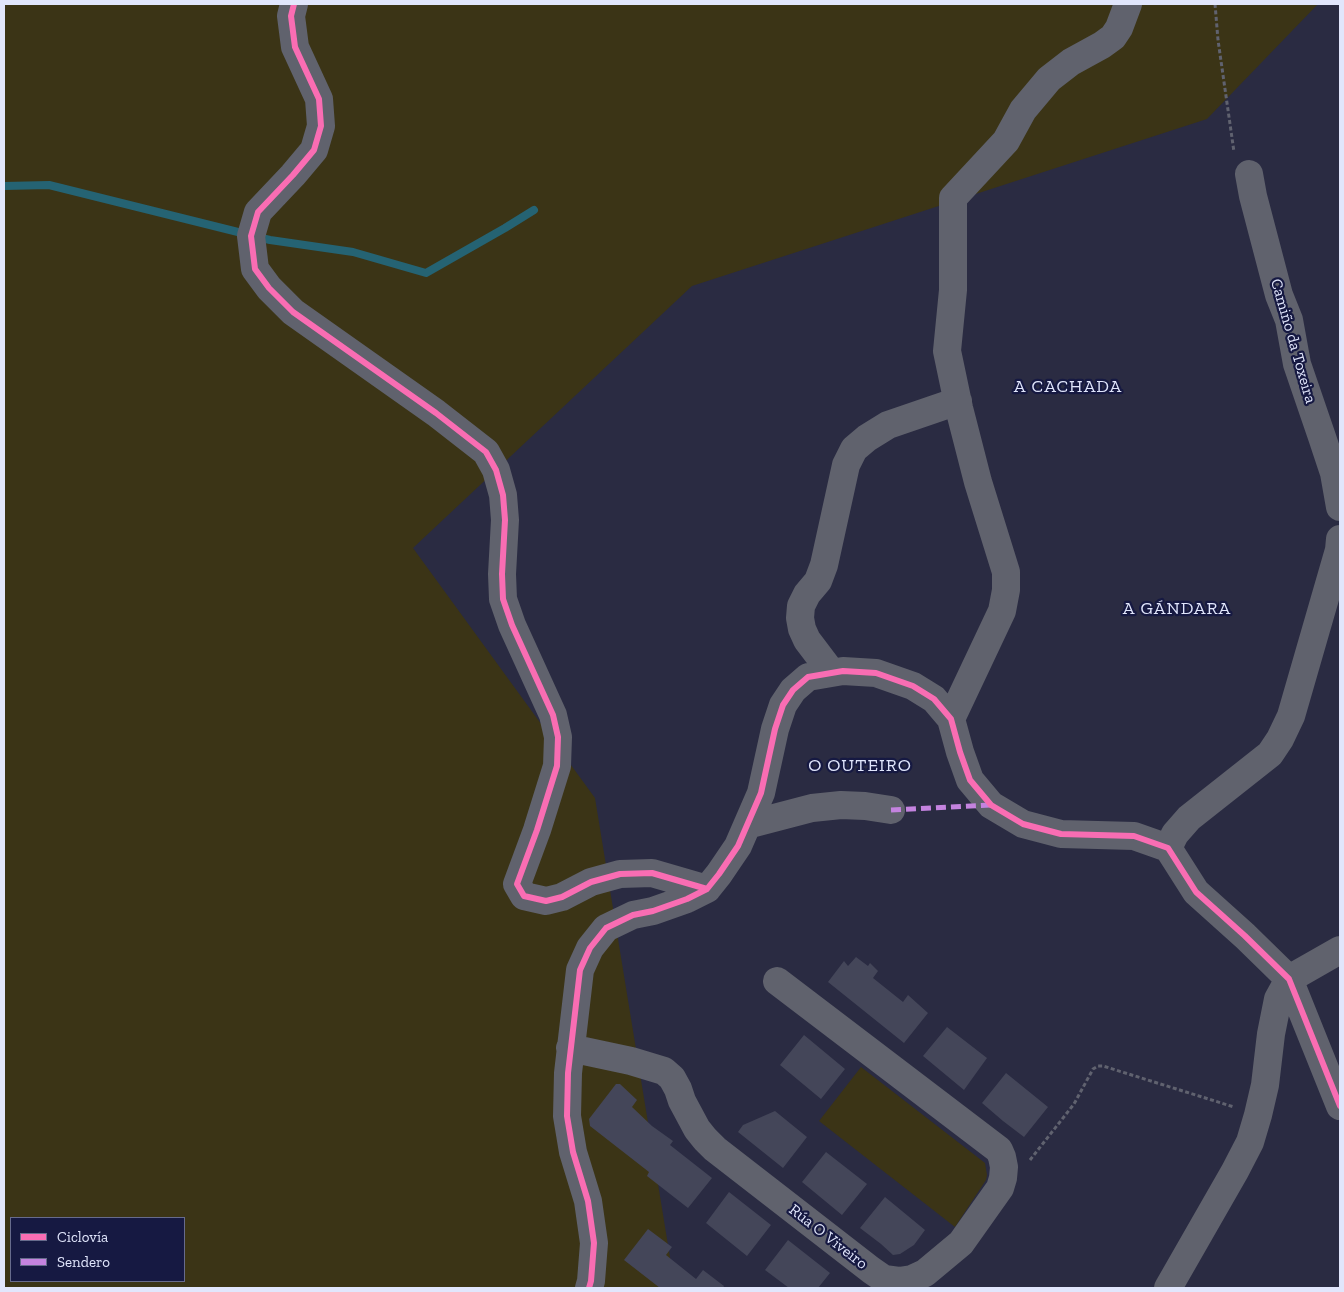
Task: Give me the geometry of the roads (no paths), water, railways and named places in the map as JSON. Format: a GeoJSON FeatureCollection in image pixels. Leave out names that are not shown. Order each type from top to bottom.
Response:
{"type":"FeatureCollection","features":[{"type":"Feature","properties":{"kind":"street"},"geometry":{"type":"LineString","coordinates":[[294,4],[291,16],[295,46],[319,99],[321,126],[314,150],[293,176],[258,212],[251,236],[255,269],[269,288],[293,312],[436,413],[486,452],[496,470],[503,496],[505,520],[502,574],[503,599],[512,624],[553,715],[558,737],[557,766],[538,830],[517,884],[524,896],[546,901],[562,897],[591,882],[620,874],[652,873],[707,889]]}},
{"type":"Feature","properties":{"kind":"street"},"geometry":{"type":"LineString","coordinates":[[952,719],[1002,611],[1006,590],[1006,572],[978,482],[958,401],[948,350],[953,290],[953,198],[1006,141],[1023,110],[1049,78],[1071,62],[1113,37],[1119,28],[1128,4]]}},
{"type":"Feature","properties":{"kind":"street","name":"Camiño da Toxeira"},"geometry":{"type":"LineString","coordinates":[[1242,165],[1253,196],[1279,295],[1289,320],[1296,364],[1334,473],[1340,507]]}},
{"type":"Feature","properties":{"kind":"street"},"geometry":{"type":"LineString","coordinates":[[832,673],[807,640],[800,618],[801,606],[807,594],[818,581],[824,565],[846,465],[854,449],[888,425],[958,401]]}},
{"type":"Feature","properties":{"kind":"street"},"geometry":{"type":"LineString","coordinates":[[1168,848],[1175,834],[1189,818],[1270,754],[1280,739],[1291,716],[1339,550],[1340,539]]}},
{"type":"Feature","properties":{"kind":"street"},"geometry":{"type":"LineString","coordinates":[[596,1286],[594,1243],[588,1201],[572,1152],[567,1116],[570,1048],[580,970],[590,948],[606,928],[633,915],[687,899],[707,889],[719,874],[738,846],[761,793],[775,729],[783,705],[793,690],[808,677],[843,671],[876,673],[913,686],[934,699],[952,719],[960,752],[970,780],[992,805],[1023,824],[1062,834],[1134,836],[1168,848],[1196,892],[1289,979],[1340,1106]]}},
{"type":"Feature","properties":{"kind":"street"},"geometry":{"type":"LineString","coordinates":[[747,825],[812,808],[841,804],[890,810]]}},
{"type":"Feature","properties":{"kind":"street"},"geometry":{"type":"LineString","coordinates":[[1168,1288],[1250,1142],[1265,1085],[1278,999],[1289,979],[1340,950]]}},
{"type":"Feature","properties":{"kind":"street","name":"Rúa O Viveiro"},"geometry":{"type":"LineString","coordinates":[[570,1048],[631,1061],[664,1071],[672,1078],[696,1129],[715,1149],[871,1270],[884,1278],[899,1281],[912,1279],[925,1272],[961,1243],[1000,1188],[1004,1166],[999,1150],[777,981]]}},
{"type":"Feature","properties":{"kind":"waterway"},"geometry":{"type":"LineString","coordinates":[[4,186],[49,185],[246,234]]}},
{"type":"Feature","properties":{"kind":"waterway"},"geometry":{"type":"LineString","coordinates":[[257,237],[353,252],[426,273],[534,210]]}},
{"type":"Feature","properties":{"kind":"district","name":"A CACHADA"},"geometry":{"type":"Point","coordinates":[1068,387]}},
{"type":"Feature","properties":{"kind":"district","name":"A GÁNDARA"},"geometry":{"type":"Point","coordinates":[1177,609]}},
{"type":"Feature","properties":{"kind":"district","name":"O OUTEIRO"},"geometry":{"type":"Point","coordinates":[860,766]}}]}
